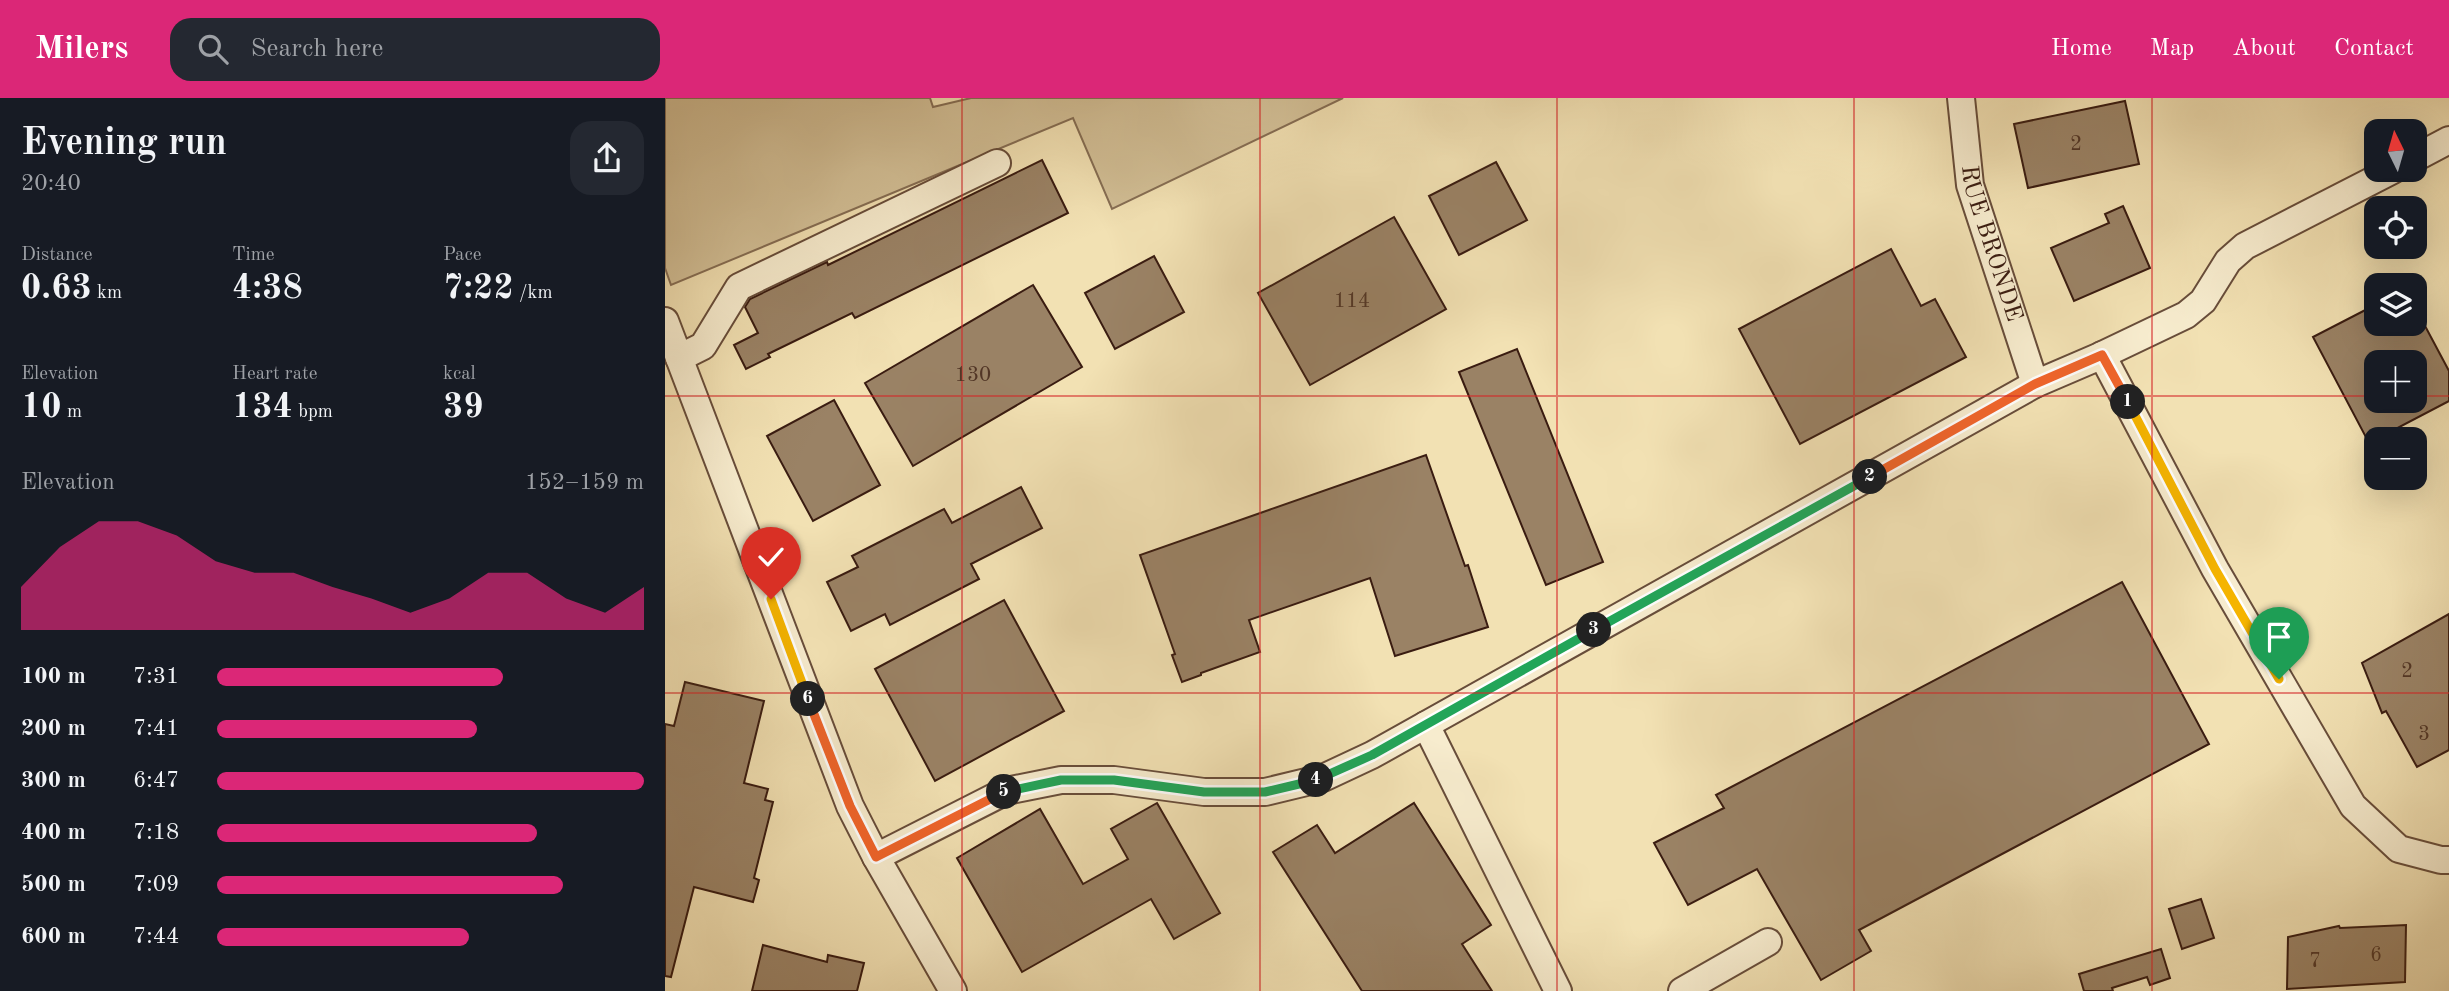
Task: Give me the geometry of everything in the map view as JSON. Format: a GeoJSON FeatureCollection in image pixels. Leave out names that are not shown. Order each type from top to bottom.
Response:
{"type":"FeatureCollection","features":[{"type":"Feature","properties":{"kind":"street","name":"RUE BRONDE"},"geometry":{"type":"LineString","coordinates":[[1961,98],[1970,185],[2035,384]]}},
{"type":"Feature","properties":{"kind":"street"},"geometry":{"type":"LineString","coordinates":[[2427,152],[2449,140]]}},
{"type":"Feature","properties":{"kind":"street"},"geometry":{"type":"LineString","coordinates":[[679,358],[702,346],[740,287],[997,163]]}},
{"type":"Feature","properties":{"kind":"street"},"geometry":{"type":"LineString","coordinates":[[876,857],[1006,791],[1061,780],[1114,780],[1204,792],[1265,792],[1323,778],[1426,725],[2035,384],[2186,315],[2203,301],[2228,261],[2245,246],[2370,182]]}},
{"type":"Feature","properties":{"kind":"street"},"geometry":{"type":"LineString","coordinates":[[665,321],[850,806],[953,991]]}},
{"type":"Feature","properties":{"kind":"street"},"geometry":{"type":"LineString","coordinates":[[2102,355],[2215,569],[2353,806],[2399,849],[2449,860]]}},
{"type":"Feature","properties":{"kind":"street"},"geometry":{"type":"LineString","coordinates":[[1426,725],[1558,991]]}},
{"type":"Feature","properties":{"kind":"street"},"geometry":{"type":"LineString","coordinates":[[1682,991],[1768,942]]}},
{"type":"Feature","properties":{"kind":"shaded area"},"geometry":{"type":"Polygon","coordinates":[[[665,98],[930,98],[933,107],[971,98],[1343,98],[1112,209],[1073,118],[671,285],[665,268],[665,98]]]}},
{"type":"Feature","properties":{"kind":"building"},"geometry":{"type":"Polygon","coordinates":[[[2125,101],[2139,164],[2028,188],[2014,124],[2125,101]]]}},
{"type":"Feature","properties":{"kind":"building"},"geometry":{"type":"Polygon","coordinates":[[[1042,160],[1068,213],[855,318],[852,313],[768,354],[770,357],[746,369],[734,345],[758,333],[745,307],[750,299],[827,262],[828,265],[1042,160]]]}},
{"type":"Feature","properties":{"kind":"building"},"geometry":{"type":"Polygon","coordinates":[[[1496,162],[1527,220],[1459,255],[1429,196],[1496,162]]]}},
{"type":"Feature","properties":{"kind":"building"},"geometry":{"type":"Polygon","coordinates":[[[2123,206],[2150,268],[2074,301],[2051,248],[2109,223],[2105,214],[2123,206]]]}},
{"type":"Feature","properties":{"kind":"building"},"geometry":{"type":"Polygon","coordinates":[[[1394,217],[1446,309],[1310,385],[1258,293],[1394,217]]]}},
{"type":"Feature","properties":{"kind":"building"},"geometry":{"type":"Polygon","coordinates":[[[1891,249],[1921,306],[1935,299],[1966,357],[1800,444],[1739,329],[1891,249]]]}},
{"type":"Feature","properties":{"kind":"building"},"geometry":{"type":"Polygon","coordinates":[[[1154,256],[1184,312],[1115,349],[1085,293],[1154,256]]]}},
{"type":"Feature","properties":{"kind":"building"},"geometry":{"type":"Polygon","coordinates":[[[1033,285],[1082,367],[913,466],[865,383],[1033,285]]]}},
{"type":"Feature","properties":{"kind":"building"},"geometry":{"type":"Polygon","coordinates":[[[2364,311],[2364,336],[2427,336],[2427,330],[2449,371],[2449,401],[2427,413],[2427,350],[2364,350],[2364,413],[2426,413],[2399,427],[2364,427],[2364,434],[2313,337],[2364,311]]]}},
{"type":"Feature","properties":{"kind":"building"},"geometry":{"type":"Polygon","coordinates":[[[1517,349],[1603,562],[1546,585],[1459,372],[1517,349]]]}},
{"type":"Feature","properties":{"kind":"building"},"geometry":{"type":"Polygon","coordinates":[[[834,400],[880,485],[813,521],[767,436],[834,400]]]}},
{"type":"Feature","properties":{"kind":"building"},"geometry":{"type":"Polygon","coordinates":[[[1426,455],[1465,566],[1468,565],[1488,627],[1395,656],[1370,578],[1249,620],[1260,652],[1182,682],[1172,655],[1175,654],[1140,555],[1426,455]]]}},
{"type":"Feature","properties":{"kind":"building"},"geometry":{"type":"Polygon","coordinates":[[[1021,487],[1042,528],[971,564],[979,579],[890,625],[885,614],[851,631],[827,582],[858,567],[852,556],[944,509],[952,523],[1021,487]]]}},
{"type":"Feature","properties":{"kind":"building"},"geometry":{"type":"Polygon","coordinates":[[[2122,582],[2209,744],[1859,930],[1871,951],[1821,980],[1757,869],[1688,905],[1654,843],[1724,808],[1716,795],[2122,582]]]}},
{"type":"Feature","properties":{"kind":"building"},"geometry":{"type":"Polygon","coordinates":[[[1004,600],[1064,711],[935,781],[875,669],[1004,600]]]}},
{"type":"Feature","properties":{"kind":"building"},"geometry":{"type":"Polygon","coordinates":[[[2449,614],[2449,750],[2417,767],[2386,711],[2382,713],[2362,663],[2449,614]]]}},
{"type":"Feature","properties":{"kind":"building"},"geometry":{"type":"Polygon","coordinates":[[[685,682],[764,701],[744,783],[768,789],[765,800],[773,802],[754,878],[759,880],[753,902],[694,887],[671,977],[665,976],[665,724],[674,726],[685,682]]]}},
{"type":"Feature","properties":{"kind":"building"},"geometry":{"type":"Polygon","coordinates":[[[1157,803],[1220,913],[1174,939],[1151,899],[1022,972],[957,858],[1040,809],[1083,884],[1128,859],[1111,829],[1157,803]]]}},
{"type":"Feature","properties":{"kind":"building"},"geometry":{"type":"Polygon","coordinates":[[[1414,803],[1491,925],[1462,944],[1492,991],[1362,991],[1273,852],[1317,825],[1335,853],[1414,803]]]}},
{"type":"Feature","properties":{"kind":"building"},"geometry":{"type":"Polygon","coordinates":[[[2201,899],[2214,938],[2182,949],[2169,909],[2201,899]]]}},
{"type":"Feature","properties":{"kind":"building"},"geometry":{"type":"Polygon","coordinates":[[[2406,925],[2405,982],[2287,989],[2288,937],[2339,926],[2406,925]]]}},
{"type":"Feature","properties":{"kind":"building"},"geometry":{"type":"Polygon","coordinates":[[[763,945],[827,962],[828,955],[864,963],[857,991],[752,991],[763,945]]]}},
{"type":"Feature","properties":{"kind":"building"},"geometry":{"type":"Polygon","coordinates":[[[2161,949],[2170,978],[2150,985],[2147,977],[2112,988],[2113,991],[2084,991],[2079,974],[2161,949]]]}},
{"type":"Feature","properties":{"kind":"route"},"geometry":{"type":"LineString","coordinates":[[771,599],[850,806],[876,857],[1006,791],[1061,780],[1114,780],[1204,792],[1265,792],[1323,778],[1372,755],[2035,384],[2102,355],[2215,569],[2279,679]]}}]}
